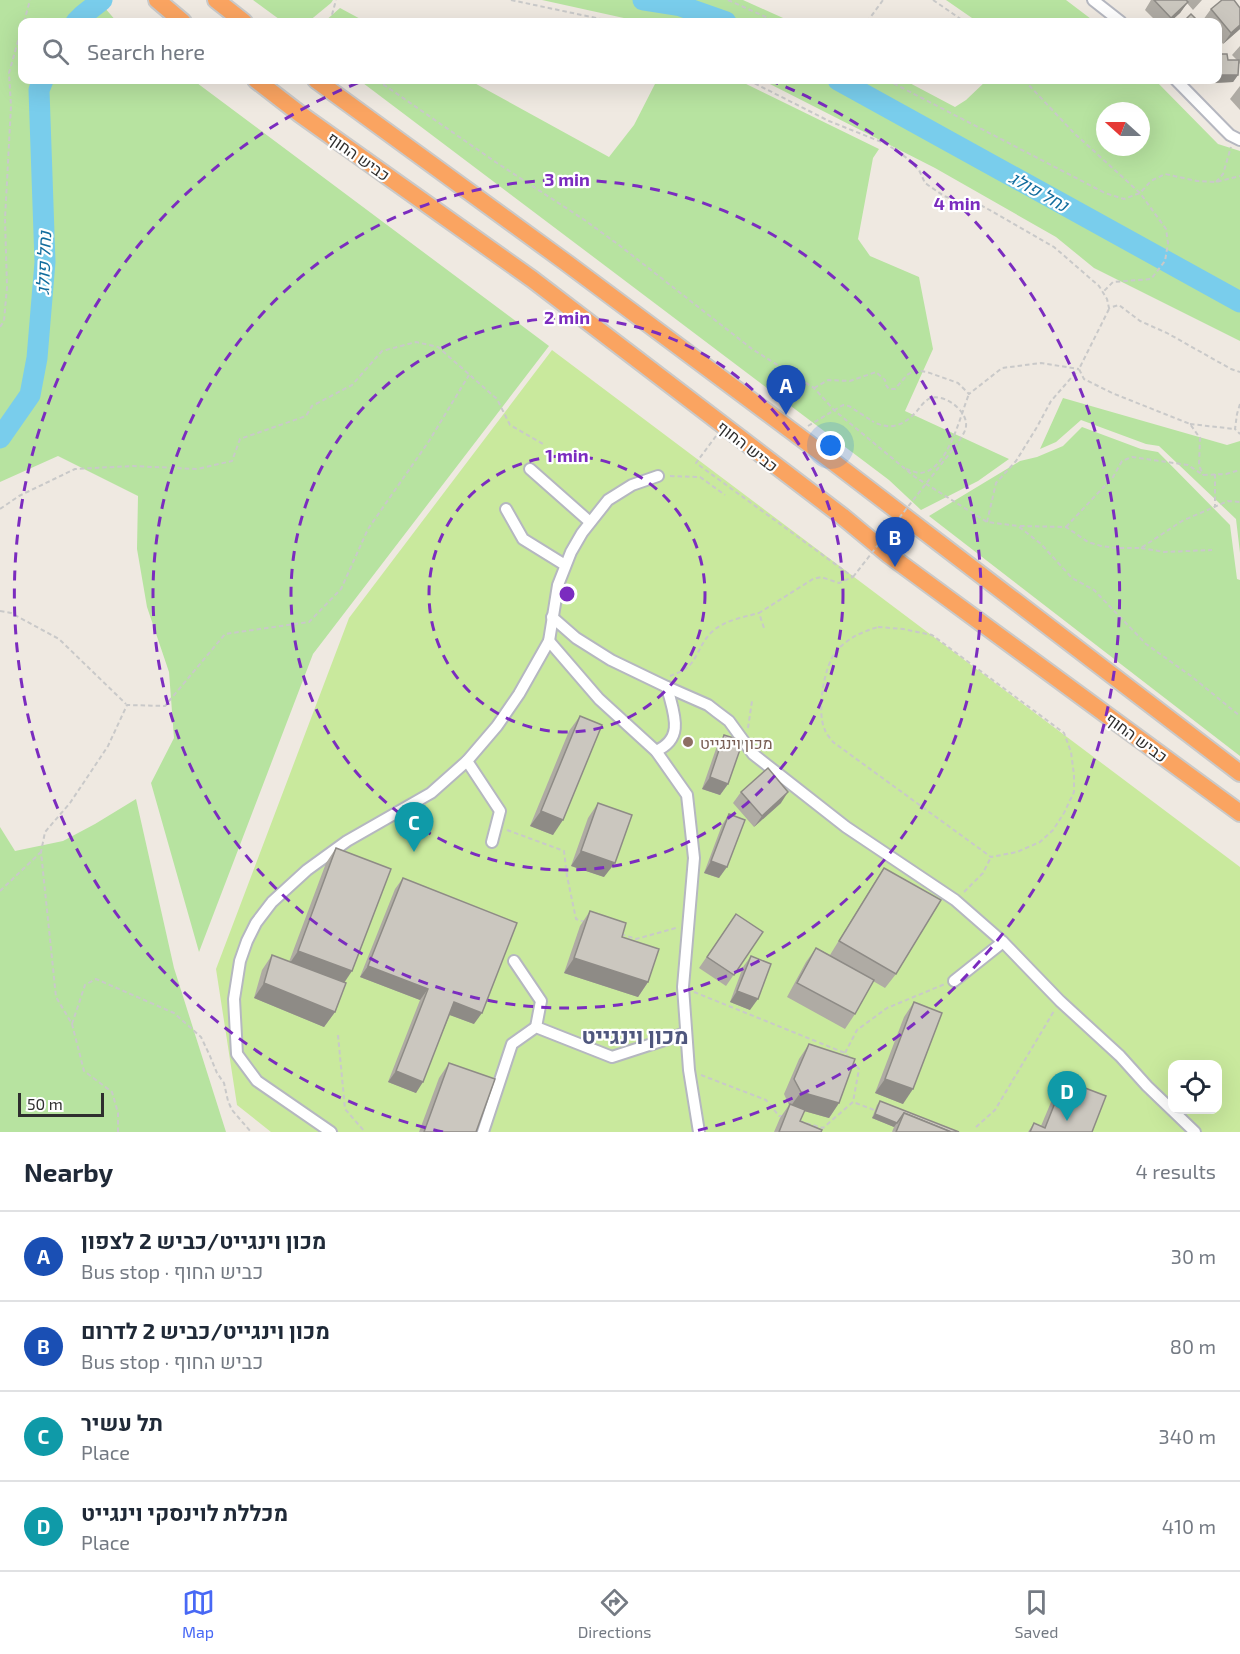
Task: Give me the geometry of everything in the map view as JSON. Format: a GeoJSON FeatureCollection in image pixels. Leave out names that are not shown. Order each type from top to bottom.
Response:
{"type":"FeatureCollection","features":[{"type":"Feature","properties":{"kind":"highway"},"geometry":{"type":"LineString","coordinates":[[157,0],[177,18]]}},
{"type":"Feature","properties":{"kind":"highway"},"geometry":{"type":"LineString","coordinates":[[216,0],[239,18]]}},
{"type":"Feature","properties":{"kind":"highway","name":"כביש החוף"},"geometry":{"type":"LineString","coordinates":[[261,84],[532,279],[842,516],[889,555],[1240,813]]}},
{"type":"Feature","properties":{"kind":"highway","name":"כביש החוף"},"geometry":{"type":"LineString","coordinates":[[321,84],[564,261],[795,434],[1240,773]]}},
{"type":"Feature","properties":{"kind":"street"},"geometry":{"type":"LineString","coordinates":[[1093,0],[1116,18]]}},
{"type":"Feature","properties":{"kind":"street"},"geometry":{"type":"LineString","coordinates":[[1180,84],[1235,137]]}},
{"type":"Feature","properties":{"kind":"street"},"geometry":{"type":"LineString","coordinates":[[530,469],[590,522]]}},
{"type":"Feature","properties":{"kind":"street"},"geometry":{"type":"LineString","coordinates":[[330,1132],[257,1081],[237,1054],[234,999],[240,962],[256,922],[273,902],[307,870],[347,841],[431,793],[467,761],[497,726],[519,694],[549,641],[558,585],[576,543],[590,522],[608,500],[632,484],[658,476]]}},
{"type":"Feature","properties":{"kind":"street"},"geometry":{"type":"LineString","coordinates":[[506,509],[524,538],[566,565]]}},
{"type":"Feature","properties":{"kind":"street"},"geometry":{"type":"LineString","coordinates":[[552,617],[576,638],[611,660],[717,711],[729,721],[753,754],[846,827],[955,900],[1003,942],[1060,1001],[1120,1056],[1147,1086],[1195,1132]]}},
{"type":"Feature","properties":{"kind":"street"},"geometry":{"type":"LineString","coordinates":[[549,641],[599,699],[656,751],[687,795],[694,858],[683,987],[689,1071],[699,1132]]}},
{"type":"Feature","properties":{"kind":"street"},"geometry":{"type":"LineString","coordinates":[[656,751],[667,746],[674,735],[675,725],[667,687]]}},
{"type":"Feature","properties":{"kind":"street"},"geometry":{"type":"LineString","coordinates":[[467,761],[500,811],[492,842]]}},
{"type":"Feature","properties":{"kind":"street"},"geometry":{"type":"LineString","coordinates":[[954,981],[1003,942]]}},
{"type":"Feature","properties":{"kind":"street"},"geometry":{"type":"LineString","coordinates":[[483,1132],[512,1044],[536,1027],[541,1001],[514,961]]}},
{"type":"Feature","properties":{"kind":"street"},"geometry":{"type":"LineString","coordinates":[[536,1027],[612,1057],[686,1032]]}},
{"type":"Feature","properties":{"kind":"path"},"geometry":{"type":"LineString","coordinates":[[25,18],[30,0]]}},
{"type":"Feature","properties":{"kind":"path"},"geometry":{"type":"LineString","coordinates":[[331,18],[336,0]]}},
{"type":"Feature","properties":{"kind":"path"},"geometry":{"type":"LineString","coordinates":[[511,0],[596,18]]}},
{"type":"Feature","properties":{"kind":"path"},"geometry":{"type":"LineString","coordinates":[[728,0],[768,18]]}},
{"type":"Feature","properties":{"kind":"path"},"geometry":{"type":"LineString","coordinates":[[870,18],[883,0]]}},
{"type":"Feature","properties":{"kind":"path"},"geometry":{"type":"LineString","coordinates":[[933,0],[959,18]]}},
{"type":"Feature","properties":{"kind":"path"},"geometry":{"type":"LineString","coordinates":[[0,327],[4,321],[8,287],[5,219],[10,106],[9,73],[18,41]]}},
{"type":"Feature","properties":{"kind":"path"},"geometry":{"type":"LineString","coordinates":[[383,84],[592,225],[723,324],[752,349],[814,388],[835,411],[915,477],[987,522],[1066,528],[1088,542],[1116,548],[1141,548],[1164,552],[1212,550]]}},
{"type":"Feature","properties":{"kind":"path"},"geometry":{"type":"LineString","coordinates":[[756,84],[829,122],[884,143],[896,150],[919,170],[925,183],[944,196],[961,202],[979,204],[1054,247],[1089,276],[1104,292],[1109,308],[1079,369],[1050,400],[1016,461],[996,483],[987,522]]}},
{"type":"Feature","properties":{"kind":"path"},"geometry":{"type":"LineString","coordinates":[[895,84],[1105,193],[1124,199],[1140,193],[1151,181],[1164,174],[1197,181],[1216,182],[1240,176]]}},
{"type":"Feature","properties":{"kind":"path"},"geometry":{"type":"LineString","coordinates":[[1028,84],[1074,134],[1140,193],[1166,229],[1168,243],[1165,261],[1151,279],[1113,282],[1104,292]]}},
{"type":"Feature","properties":{"kind":"path"},"geometry":{"type":"LineString","coordinates":[[1216,182],[1223,174],[1235,137]]}},
{"type":"Feature","properties":{"kind":"path"},"geometry":{"type":"LineString","coordinates":[[1109,308],[1119,305],[1140,321],[1240,372]]}},
{"type":"Feature","properties":{"kind":"path"},"geometry":{"type":"LineString","coordinates":[[0,509],[19,496],[75,469],[133,466],[197,470],[232,461],[240,438],[306,416],[312,406],[352,385],[382,351],[416,342],[438,347],[497,399],[510,425],[544,445]]}},
{"type":"Feature","properties":{"kind":"path"},"geometry":{"type":"LineString","coordinates":[[904,468],[919,473],[933,469],[948,448],[969,394],[1002,368],[1041,363],[1079,369]]}},
{"type":"Feature","properties":{"kind":"path"},"geometry":{"type":"LineString","coordinates":[[1079,369],[1084,379],[1112,393],[1190,424],[1235,429],[1240,434]]}},
{"type":"Feature","properties":{"kind":"path"},"geometry":{"type":"LineString","coordinates":[[814,388],[828,380],[850,381],[876,372],[885,380],[889,389],[894,388],[915,370],[958,383],[969,394]]}},
{"type":"Feature","properties":{"kind":"path"},"geometry":{"type":"LineString","coordinates":[[0,611],[11,613],[59,639],[126,705],[165,706],[225,634],[309,622],[341,589],[368,529],[429,441],[469,375]]}},
{"type":"Feature","properties":{"kind":"path"},"geometry":{"type":"LineString","coordinates":[[654,681],[682,671],[692,662],[702,644],[715,629],[759,613],[813,579],[821,577],[840,583],[853,577],[957,444],[965,432],[966,422],[959,409],[946,400],[930,398],[902,423],[892,427],[882,427],[849,406],[843,405],[795,434]]}},
{"type":"Feature","properties":{"kind":"path"},"geometry":{"type":"LineString","coordinates":[[1235,429],[1240,404]]}},
{"type":"Feature","properties":{"kind":"path"},"geometry":{"type":"LineString","coordinates":[[1190,424],[1200,438],[1199,465],[1203,475]]}},
{"type":"Feature","properties":{"kind":"path"},"geometry":{"type":"LineString","coordinates":[[723,426],[696,464],[853,577]]}},
{"type":"Feature","properties":{"kind":"path"},"geometry":{"type":"LineString","coordinates":[[1066,528],[1113,477],[1122,461],[1132,457],[1188,465],[1203,475],[1226,474],[1240,470]]}},
{"type":"Feature","properties":{"kind":"path"},"geometry":{"type":"LineString","coordinates":[[1215,474],[1215,507]]}},
{"type":"Feature","properties":{"kind":"path"},"geometry":{"type":"LineString","coordinates":[[658,476],[700,477],[725,495]]}},
{"type":"Feature","properties":{"kind":"path"},"geometry":{"type":"LineString","coordinates":[[1141,548],[1182,521],[1228,501],[1240,502]]}},
{"type":"Feature","properties":{"kind":"path"},"geometry":{"type":"LineString","coordinates":[[1018,526],[1041,544],[1072,578],[1094,590],[1146,644],[1191,676],[1240,716]]}},
{"type":"Feature","properties":{"kind":"path"},"geometry":{"type":"LineString","coordinates":[[759,613],[764,628]]}},
{"type":"Feature","properties":{"kind":"path"},"geometry":{"type":"LineString","coordinates":[[878,627],[932,635],[1064,733],[1071,752],[1074,792],[1059,822],[1040,842],[1017,852],[991,856],[833,742],[824,729],[821,703],[825,676],[835,651],[853,636],[878,627]]}},
{"type":"Feature","properties":{"kind":"path"},"geometry":{"type":"LineString","coordinates":[[746,744],[752,701]]}},
{"type":"Feature","properties":{"kind":"path"},"geometry":{"type":"LineString","coordinates":[[118,1132],[118,1113],[112,1092],[84,1071],[72,1024],[56,997],[41,852],[45,832],[70,803],[108,746],[126,705]]}},
{"type":"Feature","properties":{"kind":"path"},"geometry":{"type":"LineString","coordinates":[[496,826],[564,851],[576,919],[586,922]]}},
{"type":"Feature","properties":{"kind":"path"},"geometry":{"type":"LineString","coordinates":[[0,891],[41,852]]}},
{"type":"Feature","properties":{"kind":"path"},"geometry":{"type":"LineString","coordinates":[[955,900],[983,873],[991,856]]}},
{"type":"Feature","properties":{"kind":"path"},"geometry":{"type":"LineString","coordinates":[[616,933],[636,939],[687,924]]}},
{"type":"Feature","properties":{"kind":"path"},"geometry":{"type":"LineString","coordinates":[[72,1024],[85,985],[96,979],[174,1013],[201,1037],[224,1083],[231,1110],[251,1132]]}},
{"type":"Feature","properties":{"kind":"path"},"geometry":{"type":"LineString","coordinates":[[845,1053],[857,1030],[887,1008],[954,981]]}},
{"type":"Feature","properties":{"kind":"path"},"geometry":{"type":"LineString","coordinates":[[683,987],[845,1053],[859,1069],[853,1102],[823,1128],[779,1116],[766,1100],[689,1071]]}},
{"type":"Feature","properties":{"kind":"path"},"geometry":{"type":"LineString","coordinates":[[976,1127],[995,1110],[1060,1001]]}},
{"type":"Feature","properties":{"kind":"path"},"geometry":{"type":"LineString","coordinates":[[338,1035],[345,1109],[365,1132]]}},
{"type":"Feature","properties":{"kind":"path"},"geometry":{"type":"LineString","coordinates":[[853,1102],[883,1113]]}},
{"type":"Feature","properties":{"kind":"green space"},"geometry":{"type":"Polygon","coordinates":[[[0,0],[98,0],[114,18],[18,18],[18,84],[198,84],[549,346],[313,654],[199,952],[151,783],[174,738],[169,672],[147,607],[137,549],[138,496],[58,456],[0,482],[0,0]]]}},
{"type":"Feature","properties":{"kind":"green space"},"geometry":{"type":"Polygon","coordinates":[[[253,0],[333,0],[313,18],[278,18],[253,0]]]}},
{"type":"Feature","properties":{"kind":"green space"},"geometry":{"type":"Polygon","coordinates":[[[542,0],[743,0],[783,18],[624,18],[542,0]]]}},
{"type":"Feature","properties":{"kind":"green space"},"geometry":{"type":"Polygon","coordinates":[[[946,0],[1066,0],[1090,18],[972,18],[946,0]]]}},
{"type":"Feature","properties":{"kind":"green space"},"geometry":{"type":"Polygon","coordinates":[[[340,8],[359,18],[329,18],[340,8]]]}},
{"type":"Feature","properties":{"kind":"green space"},"geometry":{"type":"Polygon","coordinates":[[[364,84],[476,84],[609,157],[634,125],[655,84],[746,84],[879,149],[873,158],[858,239],[870,256],[919,277],[933,349],[905,411],[1009,459],[978,481],[921,510],[889,480],[364,84]]]}},
{"type":"Feature","properties":{"kind":"green space"},"geometry":{"type":"Polygon","coordinates":[[[770,84],[912,84],[955,107],[983,84],[1159,84],[1218,144],[1240,151],[1240,341],[1094,268],[1056,237],[935,168],[770,84]]]}},
{"type":"Feature","properties":{"kind":"green space","name":"מכון וינגייט"},"geometry":{"type":"Polygon","coordinates":[[[552,350],[1240,867],[1240,1132],[271,1132],[237,1105],[216,969],[349,618],[552,350]]]}},
{"type":"Feature","properties":{"kind":"green space"},"geometry":{"type":"Polygon","coordinates":[[[1063,398],[1227,445],[1240,441],[1240,553],[1236,519],[1159,446],[1146,444],[1081,420],[1056,442],[1040,449],[1063,398]]]}},
{"type":"Feature","properties":{"kind":"green space"},"geometry":{"type":"Polygon","coordinates":[[[1082,427],[1141,449],[1158,452],[1230,525],[1237,579],[1240,580],[1240,756],[929,516],[1020,461],[1037,457],[1063,446],[1082,427]]]}},
{"type":"Feature","properties":{"kind":"green space"},"geometry":{"type":"Polygon","coordinates":[[[136,799],[174,968],[226,1132],[0,1132],[0,827],[15,851],[63,841],[136,799]]]}},
{"type":"Feature","properties":{"kind":"building"},"geometry":{"type":"Polygon","coordinates":[[[1154,0],[1186,0],[1188,2],[1171,18],[1154,0]]]}},
{"type":"Feature","properties":{"kind":"building"},"geometry":{"type":"Polygon","coordinates":[[[1222,0],[1234,0],[1240,8],[1240,25],[1231,33],[1222,22],[1222,18],[1218,18],[1211,9],[1222,0]]]}},
{"type":"Feature","properties":{"kind":"building"},"geometry":{"type":"Polygon","coordinates":[[[1222,54],[1227,54],[1228,60],[1239,60],[1238,75],[1222,75],[1222,54]]]}},
{"type":"Feature","properties":{"kind":"building"},"geometry":{"type":"Polygon","coordinates":[[[580,716],[602,725],[563,820],[541,811],[580,716]]]}},
{"type":"Feature","properties":{"kind":"building"},"geometry":{"type":"Polygon","coordinates":[[[724,735],[743,741],[728,784],[710,777],[724,735]]]}},
{"type":"Feature","properties":{"kind":"building"},"geometry":{"type":"Polygon","coordinates":[[[768,768],[788,792],[762,816],[741,792],[768,768]]]}},
{"type":"Feature","properties":{"kind":"building"},"geometry":{"type":"Polygon","coordinates":[[[598,803],[632,815],[615,863],[581,851],[598,803]]]}},
{"type":"Feature","properties":{"kind":"building"},"geometry":{"type":"Polygon","coordinates":[[[729,814],[745,820],[727,867],[711,861],[729,814]]]}},
{"type":"Feature","properties":{"kind":"building"},"geometry":{"type":"Polygon","coordinates":[[[336,848],[391,869],[352,971],[298,951],[336,848]]]}},
{"type":"Feature","properties":{"kind":"building"},"geometry":{"type":"Polygon","coordinates":[[[884,868],[941,900],[896,974],[839,941],[884,868]]]}},
{"type":"Feature","properties":{"kind":"building"},"geometry":{"type":"Polygon","coordinates":[[[403,878],[517,923],[482,1013],[454,1002],[423,1082],[396,1071],[428,989],[368,966],[403,878]]]}},
{"type":"Feature","properties":{"kind":"building"},"geometry":{"type":"Polygon","coordinates":[[[590,911],[626,923],[622,937],[659,949],[648,982],[574,958],[590,911]]]}},
{"type":"Feature","properties":{"kind":"building"},"geometry":{"type":"Polygon","coordinates":[[[736,914],[763,932],[734,975],[707,957],[736,914]]]}},
{"type":"Feature","properties":{"kind":"building"},"geometry":{"type":"Polygon","coordinates":[[[816,948],[874,980],[855,1014],[797,983],[816,948]]]}},
{"type":"Feature","properties":{"kind":"building"},"geometry":{"type":"Polygon","coordinates":[[[272,955],[346,983],[335,1012],[264,983],[272,955]]]}},
{"type":"Feature","properties":{"kind":"building"},"geometry":{"type":"Polygon","coordinates":[[[751,956],[771,964],[758,999],[737,991],[751,956]]]}},
{"type":"Feature","properties":{"kind":"building"},"geometry":{"type":"Polygon","coordinates":[[[914,1002],[942,1013],[913,1089],[885,1079],[914,1002]]]}},
{"type":"Feature","properties":{"kind":"building"},"geometry":{"type":"Polygon","coordinates":[[[809,1044],[855,1059],[839,1103],[801,1092],[794,1079],[809,1044]]]}},
{"type":"Feature","properties":{"kind":"building"},"geometry":{"type":"Polygon","coordinates":[[[449,1063],[495,1079],[476,1132],[424,1132],[449,1063]]]}},
{"type":"Feature","properties":{"kind":"building"},"geometry":{"type":"Polygon","coordinates":[[[1064,1080],[1106,1096],[1092,1132],[1030,1132],[1034,1123],[1045,1128],[1064,1080]]]}},
{"type":"Feature","properties":{"kind":"building"},"geometry":{"type":"Polygon","coordinates":[[[880,1101],[959,1132],[951,1132],[904,1113],[897,1123],[875,1114],[880,1101]]]}},
{"type":"Feature","properties":{"kind":"building"},"geometry":{"type":"Polygon","coordinates":[[[790,1104],[805,1110],[800,1121],[822,1130],[821,1132],[779,1132],[790,1104]]]}},
{"type":"Feature","properties":{"kind":"building"},"geometry":{"type":"Polygon","coordinates":[[[904,1113],[951,1132],[896,1132],[904,1113]]]}},
{"type":"Feature","properties":{"kind":"waterway","name":"נחל פולג"},"geometry":{"type":"LineString","coordinates":[[80,18],[102,0]]}},
{"type":"Feature","properties":{"kind":"waterway","name":"נחל פולג"},"geometry":{"type":"LineString","coordinates":[[643,0],[681,6],[715,18]]}},
{"type":"Feature","properties":{"kind":"waterway","name":"נחל פולג"},"geometry":{"type":"LineString","coordinates":[[0,438],[30,395],[37,358],[45,262],[39,90],[41,84]]}},
{"type":"Feature","properties":{"kind":"waterway","name":"נחל פולג"},"geometry":{"type":"LineString","coordinates":[[845,84],[1240,302]]}},
{"type":"Feature","properties":{"kind":"place","name":"מכון וינגייט/כביש 2 לצפון"},"geometry":{"type":"Point","coordinates":[786,415]}},
{"type":"Feature","properties":{"kind":"place","name":"מכון וינגייט/כביש 2 לדרום"},"geometry":{"type":"Point","coordinates":[895,567]}},
{"type":"Feature","properties":{"kind":"place","name":"מכון וינגייט"},"geometry":{"type":"Point","coordinates":[688,742]}},
{"type":"Feature","properties":{"kind":"place","name":"תל עשיר"},"geometry":{"type":"Point","coordinates":[414,852]}},
{"type":"Feature","properties":{"kind":"place","name":"מכללת לוינסקי וינגייט"},"geometry":{"type":"Point","coordinates":[1067,1121]}},
{"type":"Feature","properties":{"kind":"district","name":"מכון וינגייט"},"geometry":{"type":"Point","coordinates":[635,1035]}}]}
